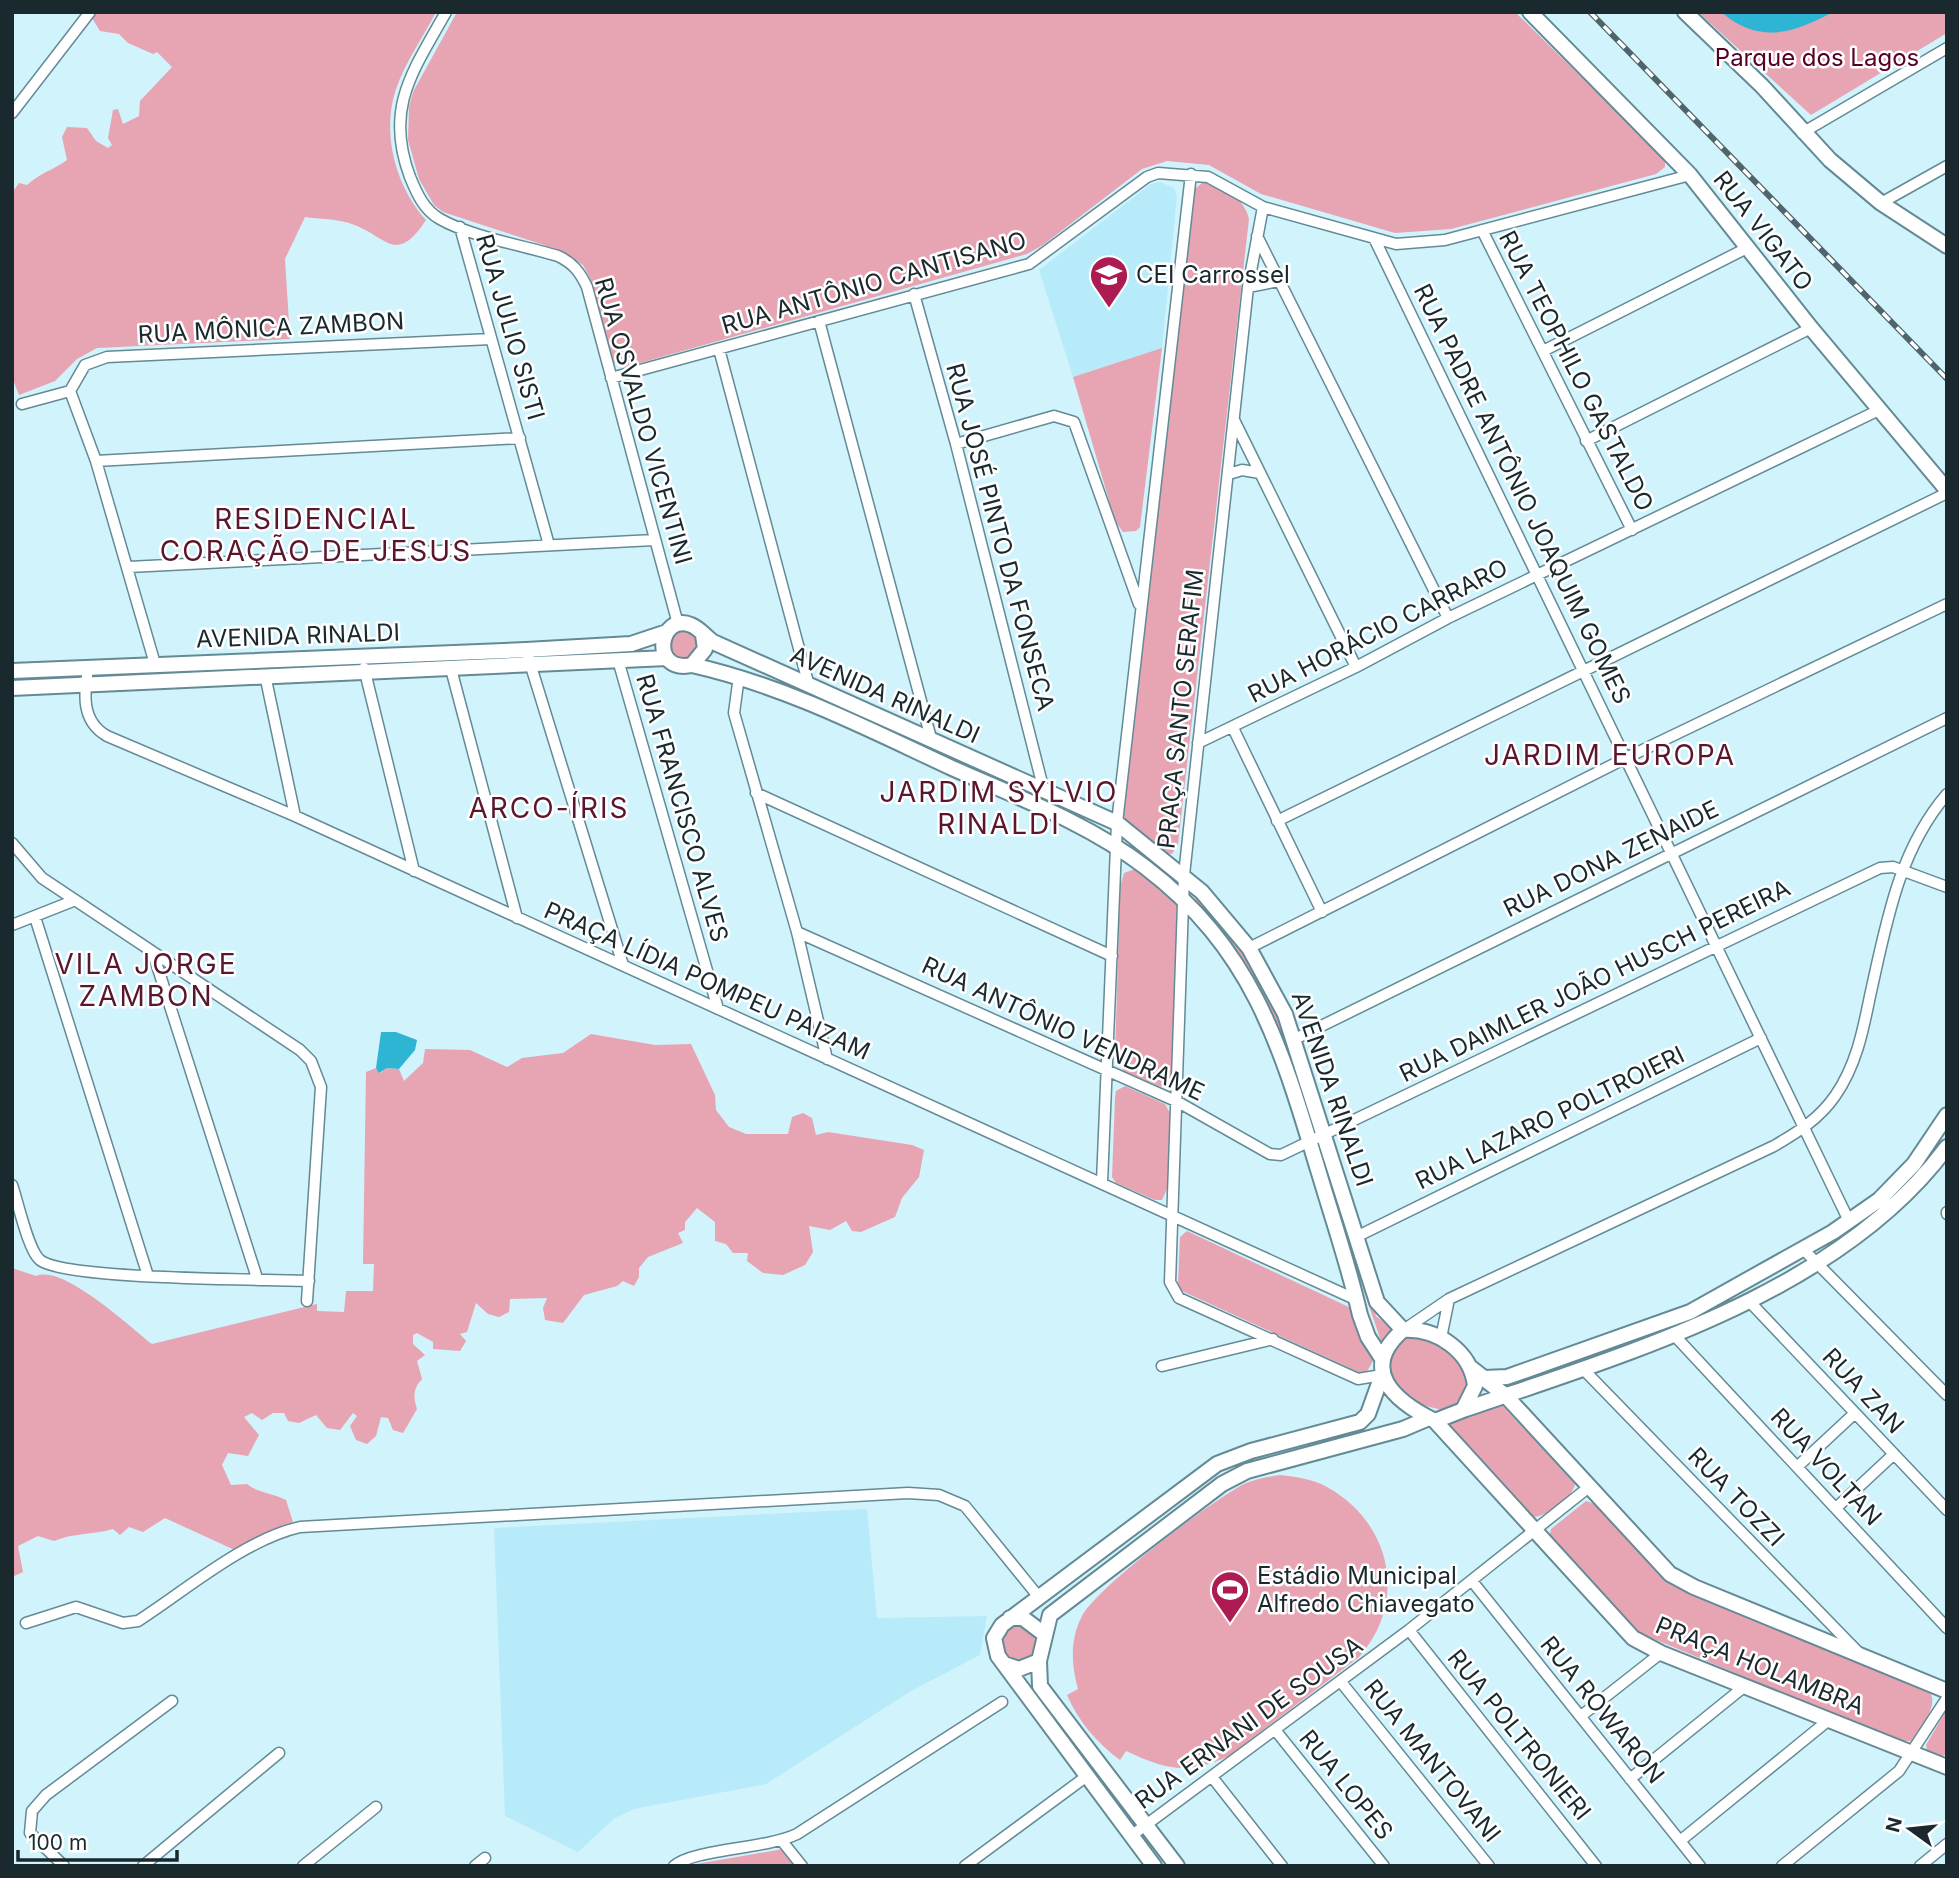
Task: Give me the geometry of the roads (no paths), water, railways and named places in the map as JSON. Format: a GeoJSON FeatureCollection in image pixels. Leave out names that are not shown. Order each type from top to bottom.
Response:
{"type":"FeatureCollection","features":[{"type":"Feature","properties":{"kind":"main road","name":"RUA VIGATO"},"geometry":{"type":"LineString","coordinates":[[1530,12],[1690,175],[1811,328],[1947,491]]}},
{"type":"Feature","properties":{"kind":"main road"},"geometry":{"type":"LineString","coordinates":[[1685,12],[1762,86],[1802,133],[1881,203],[1947,246]]}},
{"type":"Feature","properties":{"kind":"main road"},"geometry":{"type":"LineString","coordinates":[[692,625],[703,635],[703,656],[692,665],[678,666],[667,658],[662,645],[672,628],[692,625]]}},
{"type":"Feature","properties":{"kind":"main road","name":"AVENIDA RINALDI"},"geometry":{"type":"LineString","coordinates":[[12,671],[631,644],[672,628]]}},
{"type":"Feature","properties":{"kind":"main road","name":"AVENIDA RINALDI"},"geometry":{"type":"LineString","coordinates":[[703,635],[809,687],[1117,823],[1184,875],[1218,909],[1249,948],[1274,990],[1295,1038],[1377,1302],[1404,1330]]}},
{"type":"Feature","properties":{"kind":"main road","name":"AVENIDA RINALDI"},"geometry":{"type":"LineString","coordinates":[[12,688],[85,687],[265,675],[667,658]]}},
{"type":"Feature","properties":{"kind":"main road","name":"AVENIDA RINALDI"},"geometry":{"type":"LineString","coordinates":[[692,665],[739,676],[814,704],[1084,828],[1117,847],[1184,899],[1227,946],[1259,1000],[1310,1142],[1368,1337],[1381,1357],[1382,1375]]}},
{"type":"Feature","properties":{"kind":"main road"},"geometry":{"type":"LineString","coordinates":[[1381,1357],[1388,1344],[1404,1330],[1441,1338],[1456,1349],[1475,1372],[1498,1378],[1528,1371],[1690,1312],[1803,1249],[1879,1200],[1914,1164],[1947,1115]]}},
{"type":"Feature","properties":{"kind":"main road"},"geometry":{"type":"LineString","coordinates":[[1177,1866],[1040,1686],[1044,1633],[1050,1615],[1056,1609],[1234,1477],[1403,1429],[1584,1370],[1675,1336],[1748,1300],[1866,1231],[1928,1173],[1947,1147]]}},
{"type":"Feature","properties":{"kind":"main road"},"geometry":{"type":"LineString","coordinates":[[1464,1410],[1475,1386],[1475,1372]]}},
{"type":"Feature","properties":{"kind":"main road","name":"PRAÇA HOLAMBRA"},"geometry":{"type":"LineString","coordinates":[[1475,1372],[1505,1395],[1662,1567],[1680,1581],[1947,1691]]}},
{"type":"Feature","properties":{"kind":"main road"},"geometry":{"type":"LineString","coordinates":[[1382,1375],[1392,1390],[1432,1419]]}},
{"type":"Feature","properties":{"kind":"main road"},"geometry":{"type":"LineString","coordinates":[[1154,1866],[1004,1664],[994,1647],[994,1638],[1010,1618],[1225,1460],[1360,1423],[1368,1414],[1382,1375]]}},
{"type":"Feature","properties":{"kind":"main road","name":"PRAÇA HOLAMBRA"},"geometry":{"type":"LineString","coordinates":[[1432,1419],[1621,1627],[1661,1653],[1947,1767]]}},
{"type":"Feature","properties":{"kind":"main road"},"geometry":{"type":"LineString","coordinates":[[1010,1618],[1031,1622],[1044,1633]]}},
{"type":"Feature","properties":{"kind":"main road"},"geometry":{"type":"LineString","coordinates":[[1004,1664],[1019,1669],[1040,1661]]}},
{"type":"Feature","properties":{"kind":"street"},"geometry":{"type":"LineString","coordinates":[[12,113],[90,12]]}},
{"type":"Feature","properties":{"kind":"street","name":"RUA OSVALDO VICENTINI"},"geometry":{"type":"LineString","coordinates":[[446,12],[403,91],[400,135],[404,159],[423,204],[443,221],[569,261],[587,286],[654,540],[672,628]]}},
{"type":"Feature","properties":{"kind":"street"},"geometry":{"type":"LineString","coordinates":[[1802,133],[1947,48]]}},
{"type":"Feature","properties":{"kind":"street"},"geometry":{"type":"LineString","coordinates":[[1881,203],[1947,166]]}},
{"type":"Feature","properties":{"kind":"street","name":"RUA ANTÔNIO CANTISANO"},"geometry":{"type":"LineString","coordinates":[[611,378],[1029,264],[1047,254],[1147,177],[1158,173],[1191,174],[1220,181],[1263,207],[1396,244],[1422,242],[1482,230],[1690,175]]}},
{"type":"Feature","properties":{"kind":"street","name":"PRAÇA SANTO SERAFIM"},"geometry":{"type":"LineString","coordinates":[[1102,1182],[1117,823],[1191,174]]}},
{"type":"Feature","properties":{"kind":"street","name":"PRAÇA SANTO SERAFIM"},"geometry":{"type":"LineString","coordinates":[[1263,207],[1248,287],[1184,875],[1170,1282],[1175,1294],[1273,1339]]}},
{"type":"Feature","properties":{"kind":"street","name":"RUA JULIO SISTI"},"geometry":{"type":"LineString","coordinates":[[460,227],[549,545]]}},
{"type":"Feature","properties":{"kind":"street","name":"RUA TEOPHILO GASTALDO"},"geometry":{"type":"LineString","coordinates":[[1482,230],[1632,530]]}},
{"type":"Feature","properties":{"kind":"street"},"geometry":{"type":"LineString","coordinates":[[1257,235],[1448,618]]}},
{"type":"Feature","properties":{"kind":"street","name":"RUA PADRE ANTÔNIO JOAQUIM GOMES"},"geometry":{"type":"LineString","coordinates":[[1376,240],[1849,1221]]}},
{"type":"Feature","properties":{"kind":"street"},"geometry":{"type":"LineString","coordinates":[[1543,351],[1749,247]]}},
{"type":"Feature","properties":{"kind":"street"},"geometry":{"type":"LineString","coordinates":[[1248,287],[1279,281]]}},
{"type":"Feature","properties":{"kind":"street","name":"RUA JOSÉ PINTO DA FONSECA"},"geometry":{"type":"LineString","coordinates":[[914,294],[956,444],[1044,792]]}},
{"type":"Feature","properties":{"kind":"street"},"geometry":{"type":"LineString","coordinates":[[819,321],[932,742]]}},
{"type":"Feature","properties":{"kind":"street"},"geometry":{"type":"LineString","coordinates":[[1586,441],[1811,328]]}},
{"type":"Feature","properties":{"kind":"street","name":"RUA MÔNICA ZAMBON"},"geometry":{"type":"LineString","coordinates":[[70,391],[85,365],[107,358],[491,339]]}},
{"type":"Feature","properties":{"kind":"street"},"geometry":{"type":"LineString","coordinates":[[719,349],[809,687]]}},
{"type":"Feature","properties":{"kind":"street"},"geometry":{"type":"LineString","coordinates":[[22,404],[70,391],[96,461],[129,567],[155,664]]}},
{"type":"Feature","properties":{"kind":"street","name":"RUA HORÁCIO CARRARO"},"geometry":{"type":"LineString","coordinates":[[1198,743],[1356,667],[1448,618],[1880,410]]}},
{"type":"Feature","properties":{"kind":"street"},"geometry":{"type":"LineString","coordinates":[[956,444],[1054,416],[1074,422],[1140,608]]}},
{"type":"Feature","properties":{"kind":"street"},"geometry":{"type":"LineString","coordinates":[[1233,419],[1356,667]]}},
{"type":"Feature","properties":{"kind":"street"},"geometry":{"type":"LineString","coordinates":[[96,461],[520,438]]}},
{"type":"Feature","properties":{"kind":"street"},"geometry":{"type":"LineString","coordinates":[[1229,474],[1242,470],[1260,473]]}},
{"type":"Feature","properties":{"kind":"street"},"geometry":{"type":"LineString","coordinates":[[1277,821],[1947,491]]}},
{"type":"Feature","properties":{"kind":"street"},"geometry":{"type":"LineString","coordinates":[[129,567],[654,540]]}},
{"type":"Feature","properties":{"kind":"street"},"geometry":{"type":"LineString","coordinates":[[1249,948],[1626,758],[1947,604]]}},
{"type":"Feature","properties":{"kind":"street"},"geometry":{"type":"LineString","coordinates":[[526,650],[533,665],[623,965]]}},
{"type":"Feature","properties":{"kind":"street"},"geometry":{"type":"LineString","coordinates":[[355,657],[366,671],[414,871]]}},
{"type":"Feature","properties":{"kind":"street","name":"RUA FRANCISCO ALVES"},"geometry":{"type":"LineString","coordinates":[[618,660],[718,1009]]}},
{"type":"Feature","properties":{"kind":"street","name":"PRAÇA LÍDIA POMPEU PAIZAM"},"geometry":{"type":"LineString","coordinates":[[88,669],[83,703],[101,733],[295,816],[1102,1182],[1174,1219],[1357,1300]]}},
{"type":"Feature","properties":{"kind":"street"},"geometry":{"type":"LineString","coordinates":[[451,669],[517,918]]}},
{"type":"Feature","properties":{"kind":"street"},"geometry":{"type":"LineString","coordinates":[[265,675],[295,816]]}},
{"type":"Feature","properties":{"kind":"street"},"geometry":{"type":"LineString","coordinates":[[739,676],[734,713],[797,932],[827,1059]]}},
{"type":"Feature","properties":{"kind":"street","name":"RUA DONA ZENAIDE"},"geometry":{"type":"LineString","coordinates":[[1295,1038],[1947,718]]}},
{"type":"Feature","properties":{"kind":"street"},"geometry":{"type":"LineString","coordinates":[[1233,728],[1322,912]]}},
{"type":"Feature","properties":{"kind":"street"},"geometry":{"type":"LineString","coordinates":[[756,793],[1112,956]]}},
{"type":"Feature","properties":{"kind":"street"},"geometry":{"type":"LineString","coordinates":[[1404,1330],[1449,1299],[1804,1129],[1835,1097],[1859,1047],[1901,870],[1947,794]]}},
{"type":"Feature","properties":{"kind":"street"},"geometry":{"type":"LineString","coordinates":[[12,843],[42,878],[300,1051],[317,1072],[321,1087],[307,1301]]}},
{"type":"Feature","properties":{"kind":"street","name":"RUA DAIMLER JOÃO HUSCH PEREIRA"},"geometry":{"type":"LineString","coordinates":[[1310,1142],[1880,868],[1901,870]]}},
{"type":"Feature","properties":{"kind":"street"},"geometry":{"type":"LineString","coordinates":[[1901,870],[1947,887]]}},
{"type":"Feature","properties":{"kind":"street"},"geometry":{"type":"LineString","coordinates":[[12,925],[73,901]]}},
{"type":"Feature","properties":{"kind":"street"},"geometry":{"type":"LineString","coordinates":[[35,917],[148,1276]]}},
{"type":"Feature","properties":{"kind":"street","name":"RUA ANTÔNIO VENDRAME"},"geometry":{"type":"LineString","coordinates":[[797,932],[1178,1102],[1270,1154],[1281,1155],[1310,1142]]}},
{"type":"Feature","properties":{"kind":"street"},"geometry":{"type":"LineString","coordinates":[[153,953],[257,1278]]}},
{"type":"Feature","properties":{"kind":"street","name":"RUA LAZARO POLTROIERI"},"geometry":{"type":"LineString","coordinates":[[1358,1236],[1761,1038]]}},
{"type":"Feature","properties":{"kind":"street"},"geometry":{"type":"LineString","coordinates":[[12,1185],[33,1249],[42,1262],[66,1270],[148,1276],[309,1281]]}},
{"type":"Feature","properties":{"kind":"street"},"geometry":{"type":"LineString","coordinates":[[1803,1249],[1947,1395]]}},
{"type":"Feature","properties":{"kind":"street"},"geometry":{"type":"LineString","coordinates":[[1441,1338],[1449,1299]]}},
{"type":"Feature","properties":{"kind":"street","name":"RUA ZAN"},"geometry":{"type":"LineString","coordinates":[[1748,1300],[1947,1510]]}},
{"type":"Feature","properties":{"kind":"street","name":"RUA VOLTAN"},"geometry":{"type":"LineString","coordinates":[[1675,1336],[1947,1628]]}},
{"type":"Feature","properties":{"kind":"street"},"geometry":{"type":"LineString","coordinates":[[1162,1366],[1273,1339],[1358,1380],[1382,1375]]}},
{"type":"Feature","properties":{"kind":"street","name":"RUA TOZZI"},"geometry":{"type":"LineString","coordinates":[[1584,1370],[1859,1653]]}},
{"type":"Feature","properties":{"kind":"street"},"geometry":{"type":"LineString","coordinates":[[1797,1467],[1855,1413]]}},
{"type":"Feature","properties":{"kind":"street"},"geometry":{"type":"LineString","coordinates":[[1836,1508],[1894,1454]]}},
{"type":"Feature","properties":{"kind":"street","name":"RUA ERNANI DE SOUSA"},"geometry":{"type":"LineString","coordinates":[[1131,1836],[1342,1682],[1589,1487]]}},
{"type":"Feature","properties":{"kind":"street"},"geometry":{"type":"LineString","coordinates":[[26,1623],[71,1607],[124,1623],[138,1621],[251,1547],[283,1531],[300,1527],[908,1493],[939,1495],[964,1506],[1038,1597]]}},
{"type":"Feature","properties":{"kind":"street","name":"RUA ROWARON"},"geometry":{"type":"LineString","coordinates":[[1472,1581],[1700,1866]]}},
{"type":"Feature","properties":{"kind":"street","name":"RUA POLTRONIERI"},"geometry":{"type":"LineString","coordinates":[[1409,1630],[1596,1866]]}},
{"type":"Feature","properties":{"kind":"street"},"geometry":{"type":"LineString","coordinates":[[1581,1716],[1661,1653]]}},
{"type":"Feature","properties":{"kind":"street","name":"RUA MANTOVANI"},"geometry":{"type":"LineString","coordinates":[[1342,1682],[1489,1866]]}},
{"type":"Feature","properties":{"kind":"street"},"geometry":{"type":"LineString","coordinates":[[1630,1779],[1745,1686]]}},
{"type":"Feature","properties":{"kind":"street"},"geometry":{"type":"LineString","coordinates":[[1782,1866],[1899,1771],[1947,1698]]}},
{"type":"Feature","properties":{"kind":"street"},"geometry":{"type":"LineString","coordinates":[[64,1866],[30,1833],[33,1811],[46,1795],[172,1701]]}},
{"type":"Feature","properties":{"kind":"street"},"geometry":{"type":"LineString","coordinates":[[674,1866],[680,1861],[782,1841],[813,1825],[1002,1702]]}},
{"type":"Feature","properties":{"kind":"street"},"geometry":{"type":"LineString","coordinates":[[1680,1841],[1830,1719]]}},
{"type":"Feature","properties":{"kind":"street","name":"RUA LOPES"},"geometry":{"type":"LineString","coordinates":[[1276,1731],[1384,1866]]}},
{"type":"Feature","properties":{"kind":"street"},"geometry":{"type":"LineString","coordinates":[[142,1866],[279,1753]]}},
{"type":"Feature","properties":{"kind":"street"},"geometry":{"type":"LineString","coordinates":[[965,1866],[1087,1776]]}},
{"type":"Feature","properties":{"kind":"street"},"geometry":{"type":"LineString","coordinates":[[1212,1777],[1282,1866]]}},
{"type":"Feature","properties":{"kind":"street"},"geometry":{"type":"LineString","coordinates":[[303,1866],[376,1807]]}},
{"type":"Feature","properties":{"kind":"street"},"geometry":{"type":"LineString","coordinates":[[782,1841],[802,1866]]}},
{"type":"Feature","properties":{"kind":"street"},"geometry":{"type":"LineString","coordinates":[[1920,1866],[1947,1844]]}},
{"type":"Feature","properties":{"kind":"street"},"geometry":{"type":"LineString","coordinates":[[475,1866],[485,1858]]}},
{"type":"Feature","properties":{"kind":"water"},"geometry":{"type":"Polygon","coordinates":[[[1721,12],[1833,12],[1790,30],[1763,32],[1749,29],[1721,12]]]}},
{"type":"Feature","properties":{"kind":"water"},"geometry":{"type":"Polygon","coordinates":[[[381,1032],[396,1032],[417,1040],[415,1050],[399,1069],[387,1068],[379,1073],[376,1068],[381,1032]]]}},
{"type":"Feature","properties":{"kind":"railway"},"geometry":{"type":"LineString","coordinates":[[1590,12],[1947,379]]}},
{"type":"Feature","properties":{"kind":"place","name":"CEI Carrossel"},"geometry":{"type":"Point","coordinates":[1109,309]}},
{"type":"Feature","properties":{"kind":"place","name":"Estádio Municipal Alfredo Chiavegato"},"geometry":{"type":"Point","coordinates":[1230,1624]}},
{"type":"Feature","properties":{"kind":"district","name":"RESIDENCIAL CORAÇÃO DE JESUS"},"geometry":{"type":"Point","coordinates":[316,535]}},
{"type":"Feature","properties":{"kind":"district","name":"JARDIM EUROPA"},"geometry":{"type":"Point","coordinates":[1610,755]}},
{"type":"Feature","properties":{"kind":"district","name":"ARCO-ÍRIS"},"geometry":{"type":"Point","coordinates":[549,808]}},
{"type":"Feature","properties":{"kind":"district","name":"JARDIM SYLVIO RINALDI"},"geometry":{"type":"Point","coordinates":[999,808]}},
{"type":"Feature","properties":{"kind":"district","name":"VILA JORGE ZAMBON"},"geometry":{"type":"Point","coordinates":[146,980]}},
{"type":"Feature","properties":{"kind":"park label","name":"Parque dos Lagos"},"geometry":{"type":"Point","coordinates":[1817,58]}}]}
